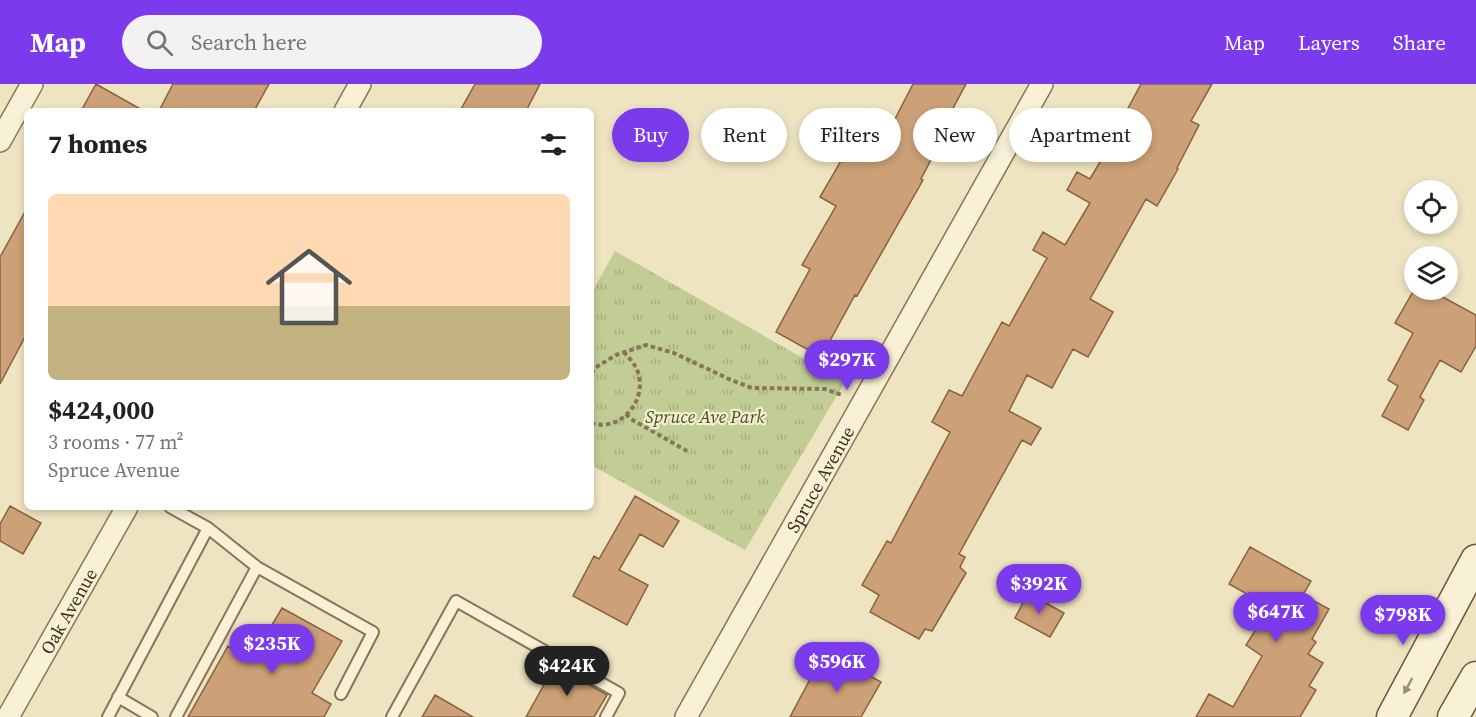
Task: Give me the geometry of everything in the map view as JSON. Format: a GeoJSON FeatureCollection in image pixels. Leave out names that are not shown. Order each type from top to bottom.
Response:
{"type":"FeatureCollection","features":[{"type":"Feature","properties":{"kind":"main road"},"geometry":{"type":"LineString","coordinates":[[1392,717],[1476,560]]}},
{"type":"Feature","properties":{"kind":"main road"},"geometry":{"type":"LineString","coordinates":[[1453,717],[1476,677]]}},
{"type":"Feature","properties":{"kind":"street"},"geometry":{"type":"LineString","coordinates":[[0,141],[32,84]]}},
{"type":"Feature","properties":{"kind":"street"},"geometry":{"type":"LineString","coordinates":[[347,108],[360,84]]}},
{"type":"Feature","properties":{"kind":"street","name":"Spruce Avenue"},"geometry":{"type":"LineString","coordinates":[[686,717],[1042,84]]}},
{"type":"Feature","properties":{"kind":"street","name":"Oak Avenue"},"geometry":{"type":"LineString","coordinates":[[8,717],[125,510]]}},
{"type":"Feature","properties":{"kind":"lane"},"geometry":{"type":"LineString","coordinates":[[175,510],[208,528],[257,567],[373,632],[341,694]]}},
{"type":"Feature","properties":{"kind":"lane"},"geometry":{"type":"LineString","coordinates":[[108,717],[208,528]]}},
{"type":"Feature","properties":{"kind":"lane"},"geometry":{"type":"LineString","coordinates":[[176,717],[257,567]]}},
{"type":"Feature","properties":{"kind":"lane"},"geometry":{"type":"LineString","coordinates":[[392,717],[456,601],[619,693],[606,717]]}},
{"type":"Feature","properties":{"kind":"lane"},"geometry":{"type":"LineString","coordinates":[[118,697],[152,717]]}},
{"type":"Feature","properties":{"kind":"path"},"geometry":{"type":"LineString","coordinates":[[594,370],[623,352],[646,345],[674,353],[752,388],[825,390],[845,397]]}},
{"type":"Feature","properties":{"kind":"path"},"geometry":{"type":"LineString","coordinates":[[594,424],[617,422],[635,405],[640,378],[637,368],[623,352]]}},
{"type":"Feature","properties":{"kind":"path"},"geometry":{"type":"LineString","coordinates":[[627,414],[630,419],[687,451]]}},
{"type":"Feature","properties":{"kind":"green space","name":"Spruce Ave Park"},"geometry":{"type":"Polygon","coordinates":[[[615,251],[845,382],[745,550],[594,467],[594,289],[615,251]]]}},
{"type":"Feature","properties":{"kind":"building"},"geometry":{"type":"Polygon","coordinates":[[[96,84],[139,108],[83,108],[96,84]]]}},
{"type":"Feature","properties":{"kind":"building"},"geometry":{"type":"Polygon","coordinates":[[[173,84],[269,84],[256,108],[161,108],[173,84]]]}},
{"type":"Feature","properties":{"kind":"building"},"geometry":{"type":"Polygon","coordinates":[[[475,84],[540,84],[528,108],[462,108],[475,84]]]}},
{"type":"Feature","properties":{"kind":"building"},"geometry":{"type":"Polygon","coordinates":[[[913,84],[966,84],[953,108],[913,108],[913,162],[930,162],[921,179],[923,180],[821,357],[776,332],[810,269],[802,265],[836,206],[820,197],[840,162],[901,162],[901,108],[913,84]]]}},
{"type":"Feature","properties":{"kind":"building"},"geometry":{"type":"Polygon","coordinates":[[[1141,84],[1212,84],[1191,121],[1199,125],[1178,169],[1157,206],[1146,199],[1090,299],[1113,312],[1088,357],[1073,349],[1052,388],[1027,375],[1009,411],[1041,428],[1031,445],[1022,440],[959,554],[965,557],[960,567],[966,573],[932,631],[925,629],[919,639],[870,612],[879,595],[862,585],[887,541],[891,543],[950,432],[932,422],[949,390],[962,396],[1002,322],[1009,326],[1047,258],[1033,250],[1043,232],[1065,245],[1090,203],[1067,190],[1077,172],[1090,179],[1100,162],[1152,162],[1152,108],[1128,108],[1141,84]]]}},
{"type":"Feature","properties":{"kind":"building"},"geometry":{"type":"Polygon","coordinates":[[[24,213],[24,339],[0,384],[0,257],[24,213]]]}},
{"type":"Feature","properties":{"kind":"building"},"geometry":{"type":"Polygon","coordinates":[[[1408,300],[1448,300],[1476,315],[1476,346],[1461,372],[1440,360],[1420,397],[1424,400],[1408,430],[1382,416],[1398,386],[1388,380],[1413,333],[1395,323],[1408,300]]]}},
{"type":"Feature","properties":{"kind":"building"},"geometry":{"type":"Polygon","coordinates":[[[635,496],[679,521],[663,547],[640,534],[619,570],[648,585],[627,625],[573,596],[594,556],[599,559],[635,496]]]}},
{"type":"Feature","properties":{"kind":"building"},"geometry":{"type":"Polygon","coordinates":[[[10,506],[41,523],[23,554],[0,541],[0,524],[10,506]]]}},
{"type":"Feature","properties":{"kind":"building"},"geometry":{"type":"Polygon","coordinates":[[[1250,547],[1311,581],[1303,595],[1329,609],[1312,639],[1316,642],[1308,654],[1323,663],[1309,686],[1316,690],[1300,717],[1196,717],[1209,694],[1233,707],[1262,656],[1246,645],[1270,607],[1229,584],[1250,547]]]}},
{"type":"Feature","properties":{"kind":"building"},"geometry":{"type":"Polygon","coordinates":[[[1028,593],[1064,613],[1050,637],[1015,618],[1028,593]]]}},
{"type":"Feature","properties":{"kind":"building"},"geometry":{"type":"Polygon","coordinates":[[[282,608],[342,641],[312,693],[331,704],[324,717],[188,717],[228,646],[251,660],[282,608]]]}},
{"type":"Feature","properties":{"kind":"building"},"geometry":{"type":"Polygon","coordinates":[[[834,656],[881,682],[861,717],[790,717],[816,668],[825,673],[834,656]]]}},
{"type":"Feature","properties":{"kind":"building"},"geometry":{"type":"Polygon","coordinates":[[[555,665],[607,695],[594,717],[526,717],[555,665]]]}},
{"type":"Feature","properties":{"kind":"building"},"geometry":{"type":"Polygon","coordinates":[[[435,695],[473,717],[422,717],[435,695]]]}}]}
